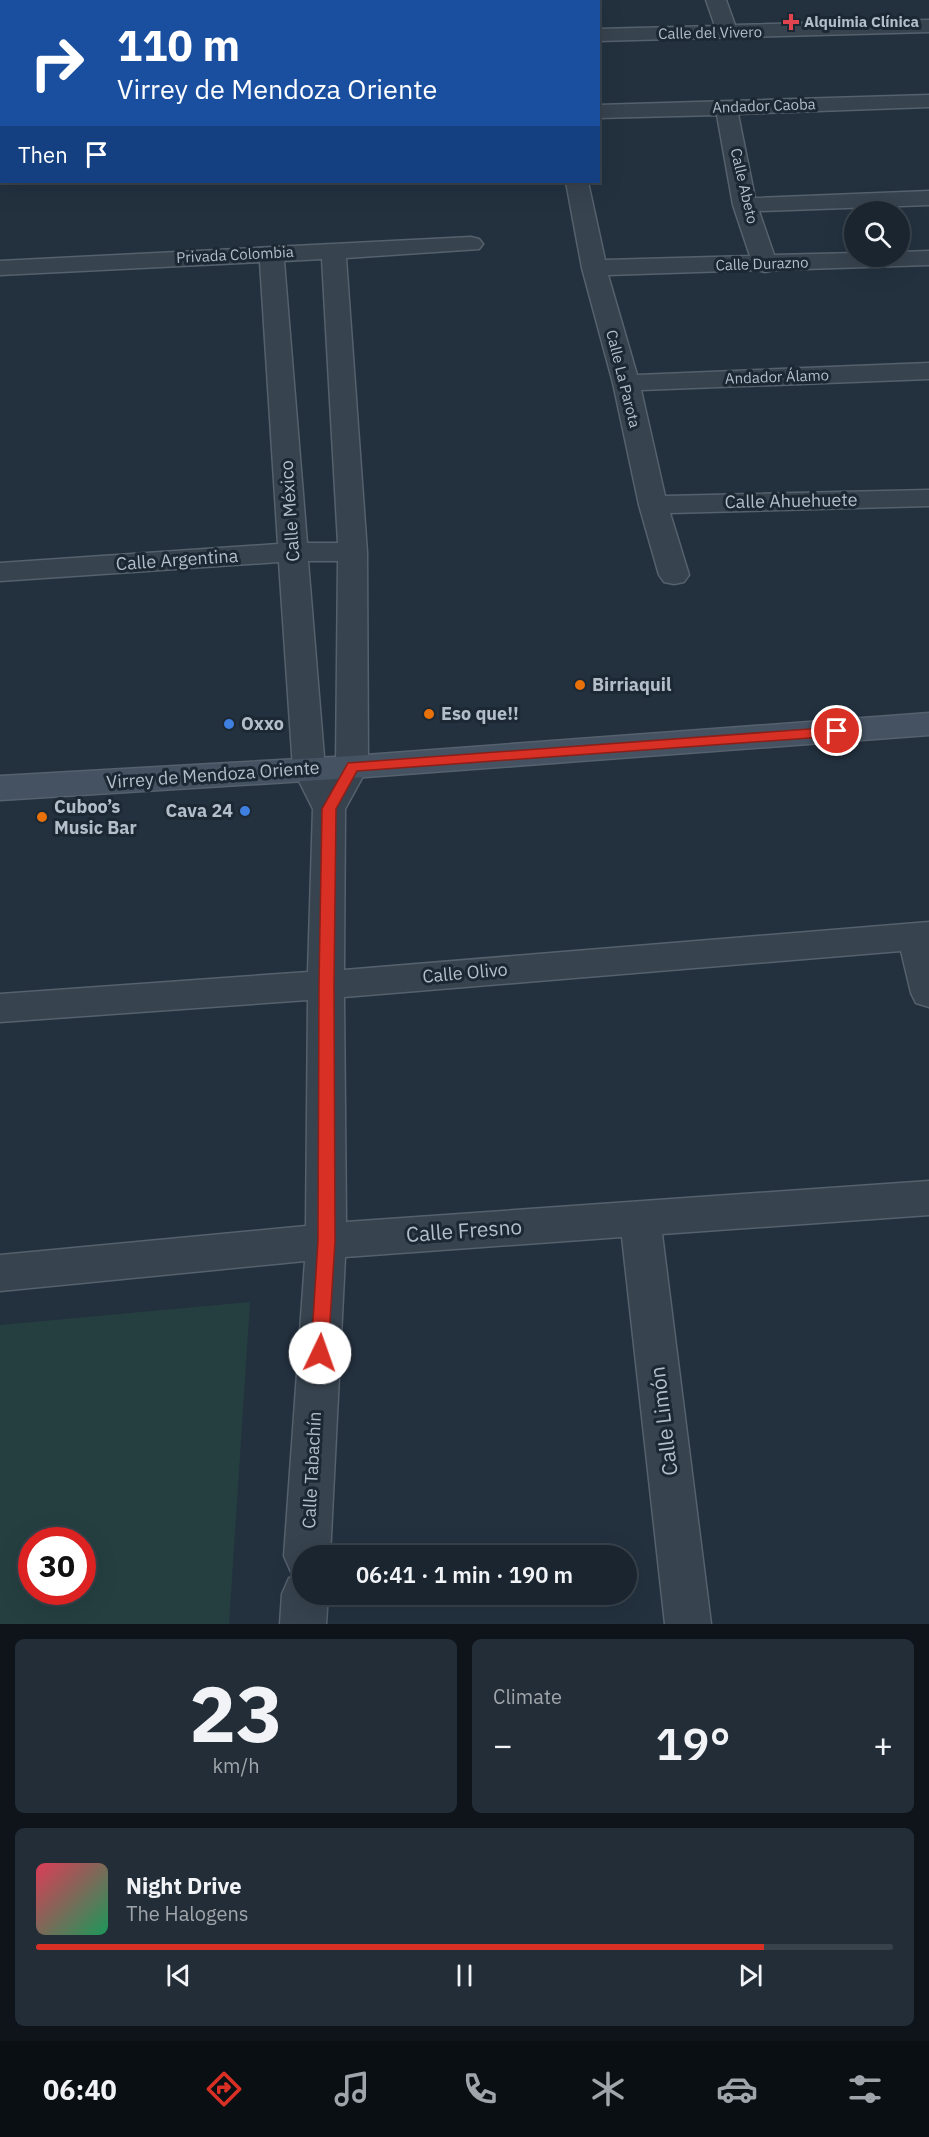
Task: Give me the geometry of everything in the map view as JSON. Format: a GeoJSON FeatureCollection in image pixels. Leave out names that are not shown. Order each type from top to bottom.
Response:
{"type":"FeatureCollection","features":[{"type":"Feature","properties":{"kind":"street"},"geometry":{"type":"LineString","coordinates":[[716,0],[728,33]]}},
{"type":"Feature","properties":{"kind":"street","name":"Calle del Vivero"},"geometry":{"type":"LineString","coordinates":[[600,35],[728,33],[882,18],[929,26]]}},
{"type":"Feature","properties":{"kind":"street","name":"Andador Caoba"},"geometry":{"type":"LineString","coordinates":[[600,112],[929,101]]}},
{"type":"Feature","properties":{"kind":"street","name":"Calle Abeto"},"geometry":{"type":"LineString","coordinates":[[726,107],[746,205],[765,265]]}},
{"type":"Feature","properties":{"kind":"street","name":"Calle La Parota"},"geometry":{"type":"LineString","coordinates":[[577,183],[594,268],[626,383],[653,505],[674,575]]}},
{"type":"Feature","properties":{"kind":"street"},"geometry":{"type":"LineString","coordinates":[[746,205],[929,198]]}},
{"type":"Feature","properties":{"kind":"street","name":"Privada Colombia"},"geometry":{"type":"LineString","coordinates":[[0,268],[471,244]]}},
{"type":"Feature","properties":{"kind":"street"},"geometry":{"type":"LineString","coordinates":[[333,250],[353,552],[352,767]]}},
{"type":"Feature","properties":{"kind":"street","name":"Calle México"},"geometry":{"type":"LineString","coordinates":[[271,253],[309,769]]}},
{"type":"Feature","properties":{"kind":"street","name":"Calle Durazno"},"geometry":{"type":"LineString","coordinates":[[594,268],[765,265],[929,258]]}},
{"type":"Feature","properties":{"kind":"street","name":"Andador Álamo"},"geometry":{"type":"LineString","coordinates":[[626,383],[929,371]]}},
{"type":"Feature","properties":{"kind":"street","name":"Calle Ahuehuete"},"geometry":{"type":"LineString","coordinates":[[653,505],[929,498]]}},
{"type":"Feature","properties":{"kind":"street","name":"Calle Argentina"},"geometry":{"type":"LineString","coordinates":[[0,572],[293,552],[353,552]]}},
{"type":"Feature","properties":{"kind":"street","name":"Virrey de Mendoza Oriente"},"geometry":{"type":"LineString","coordinates":[[0,788],[352,767],[929,724]]}},
{"type":"Feature","properties":{"kind":"street","name":"Calle Tabachín"},"geometry":{"type":"LineString","coordinates":[[329,809],[352,767]]}},
{"type":"Feature","properties":{"kind":"street","name":"Calle Tabachín"},"geometry":{"type":"LineString","coordinates":[[308,1545],[326,1241],[329,809],[309,769]]}},
{"type":"Feature","properties":{"kind":"street"},"geometry":{"type":"LineString","coordinates":[[922,936],[929,993]]}},
{"type":"Feature","properties":{"kind":"street","name":"Calle Olivo"},"geometry":{"type":"LineString","coordinates":[[0,1008],[326,985],[922,936]]}},
{"type":"Feature","properties":{"kind":"street","name":"Calle Fresno"},"geometry":{"type":"LineString","coordinates":[[0,1273],[326,1241],[929,1198]]}},
{"type":"Feature","properties":{"kind":"street","name":"Calle Limón"},"geometry":{"type":"LineString","coordinates":[[640,1219],[688,1624]]}},
{"type":"Feature","properties":{"kind":"street"},"geometry":{"type":"LineString","coordinates":[[303,1624],[304,1605]]}},
{"type":"Feature","properties":{"kind":"green space"},"geometry":{"type":"Polygon","coordinates":[[[250,1302],[229,1624],[0,1624],[0,1325],[250,1302]]]}},
{"type":"Feature","properties":{"kind":"place","name":"Alquimia Clínica"},"geometry":{"type":"Point","coordinates":[791,22]}},
{"type":"Feature","properties":{"kind":"place","name":"Birriaquil"},"geometry":{"type":"Point","coordinates":[580,685]}},
{"type":"Feature","properties":{"kind":"place","name":"Eso que!!"},"geometry":{"type":"Point","coordinates":[429,714]}},
{"type":"Feature","properties":{"kind":"place","name":"Oxxo"},"geometry":{"type":"Point","coordinates":[229,724]}},
{"type":"Feature","properties":{"kind":"place","name":"Cava 24"},"geometry":{"type":"Point","coordinates":[245,811]}},
{"type":"Feature","properties":{"kind":"place","name":"Cuboo’s Music Bar"},"geometry":{"type":"Point","coordinates":[42,817]}},
{"type":"Feature","properties":{"kind":"route"},"geometry":{"type":"LineString","coordinates":[[320,1353],[326,1241],[329,809],[352,767],[837,731]]}}]}
